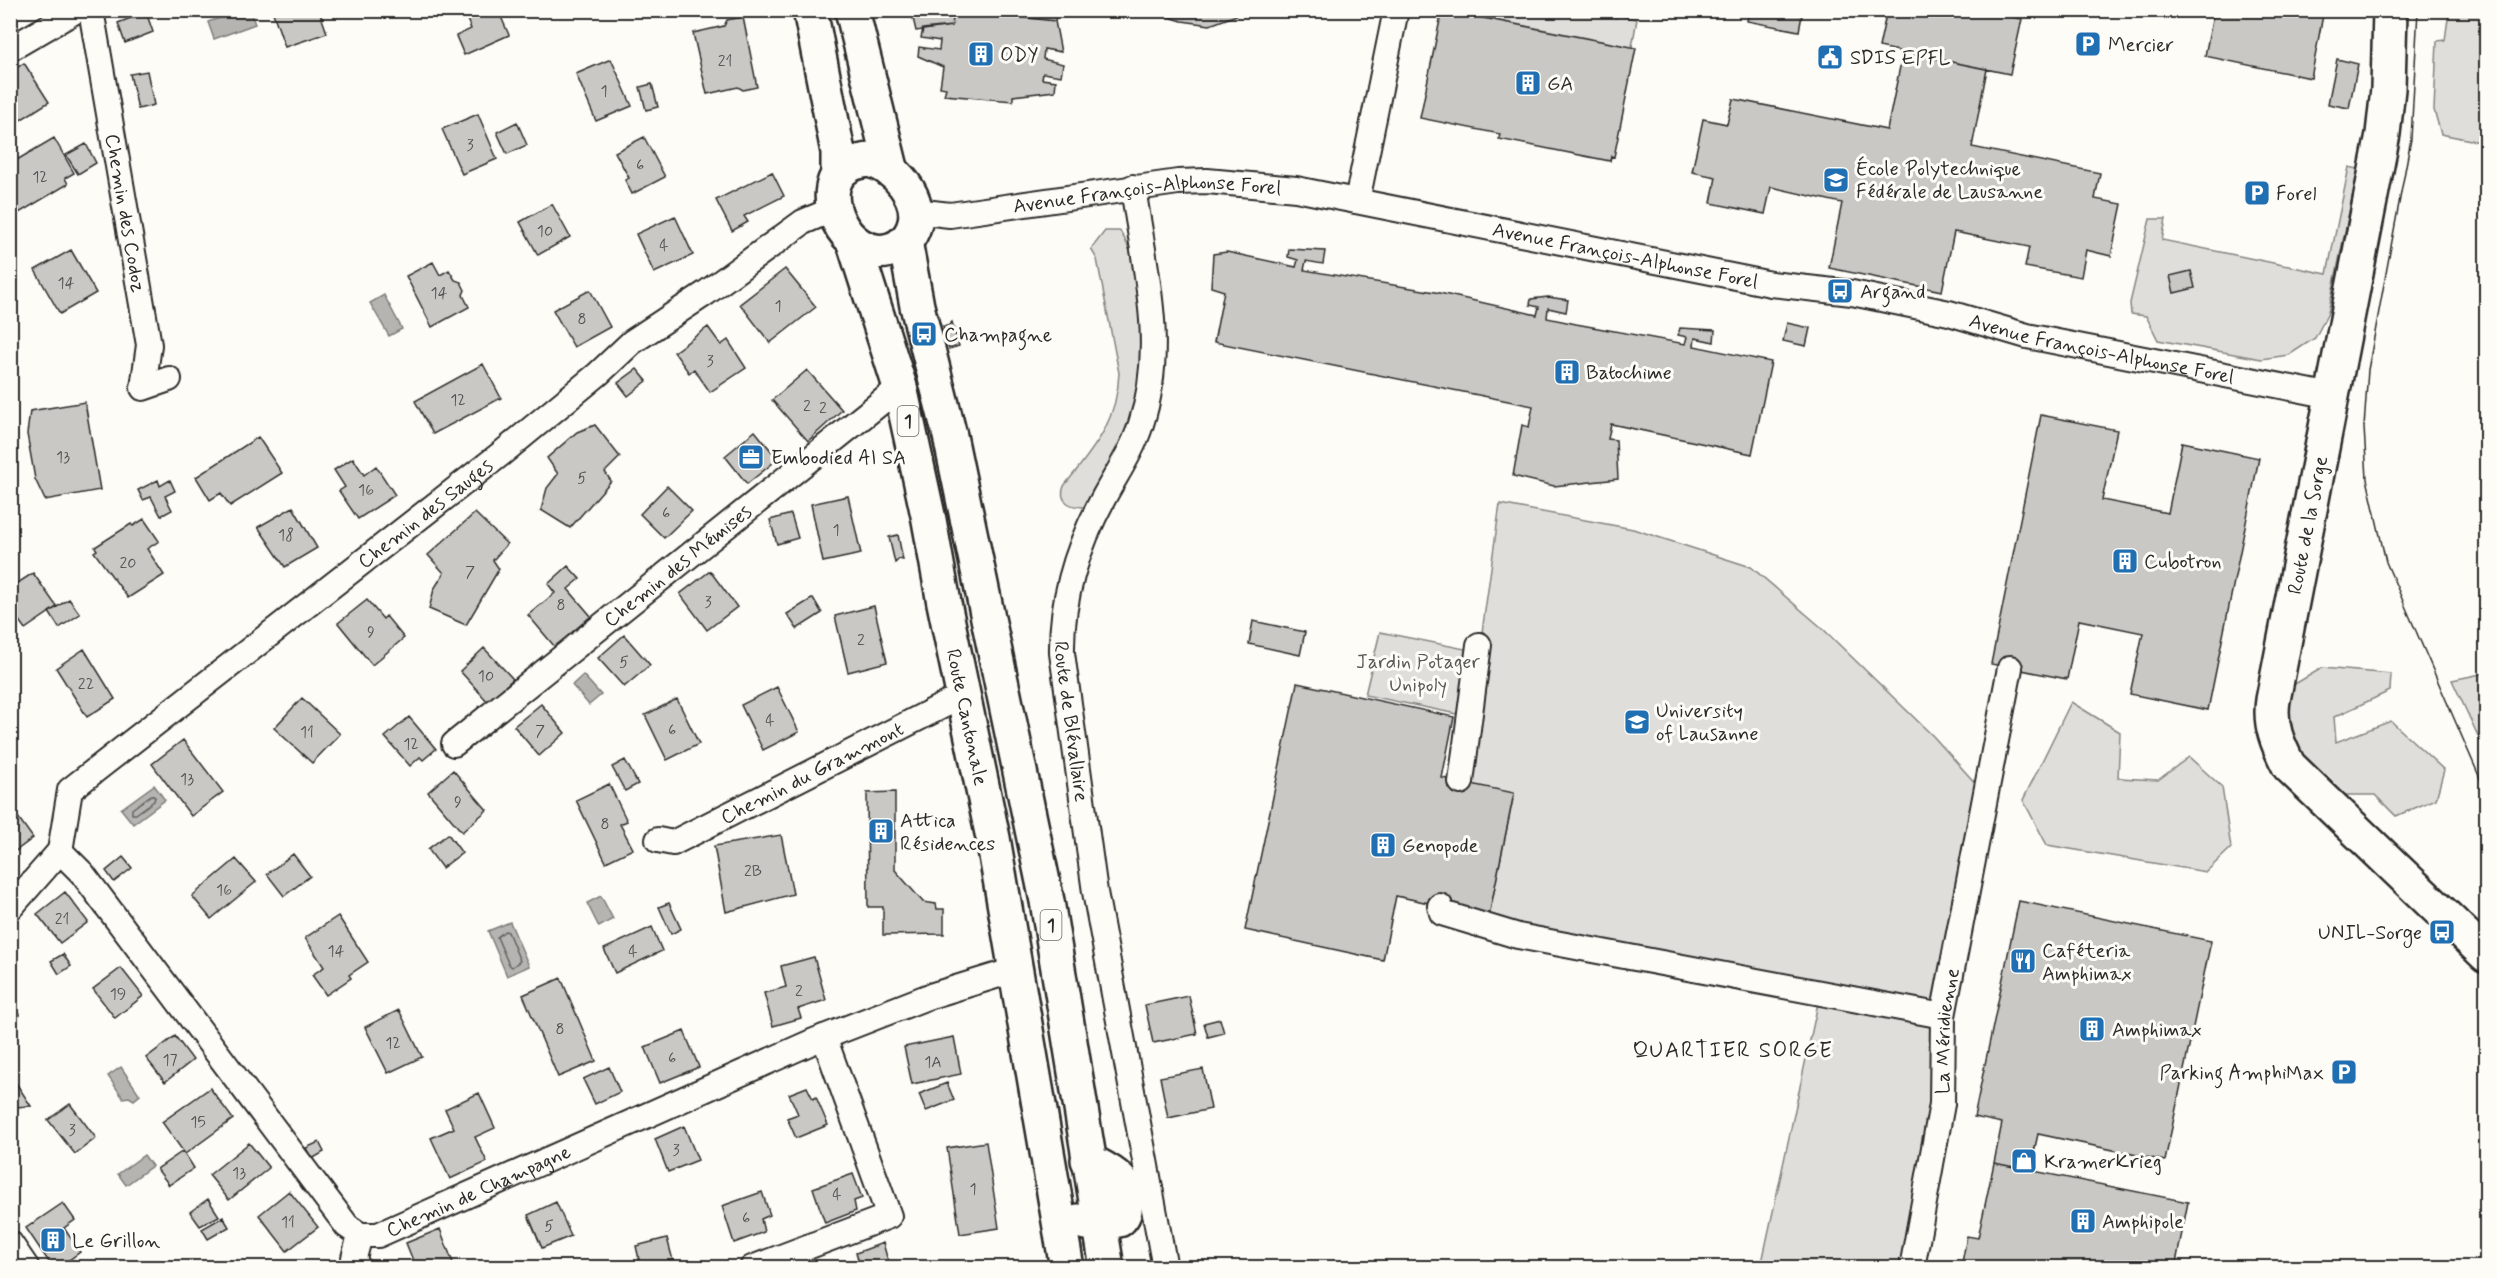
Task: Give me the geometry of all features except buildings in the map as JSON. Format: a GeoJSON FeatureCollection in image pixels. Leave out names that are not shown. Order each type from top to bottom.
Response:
{"type":"FeatureCollection","features":[{"type":"Feature","properties":{"kind":"main road"},"geometry":{"type":"LineString","coordinates":[[810,10],[838,152],[838,174],[832,186],[834,209],[854,243],[865,250],[882,252],[910,226],[911,197],[891,168],[852,10]]}},
{"type":"Feature","properties":{"kind":"main road","name":"Route de la Sorge"},"geometry":{"type":"LineString","coordinates":[[2390,10],[2388,89],[2384,134],[2271,710],[2274,730],[2289,766],[2487,955]]}},
{"type":"Feature","properties":{"kind":"main road"},"geometry":{"type":"LineString","coordinates":[[838,174],[850,165],[868,160],[880,162],[891,168]]}},
{"type":"Feature","properties":{"kind":"main road","name":"Route Cantonale"},"geometry":{"type":"LineString","coordinates":[[910,226],[917,306],[950,436],[1047,901],[1107,1268]]}},
{"type":"Feature","properties":{"kind":"main road","name":"Route Cantonale"},"geometry":{"type":"LineString","coordinates":[[854,243],[900,387],[998,861],[1067,1268]]}},
{"type":"Feature","properties":{"kind":"main road"},"geometry":{"type":"LineString","coordinates":[[1035,1089],[1056,1135],[1071,1210],[1078,1220],[1098,1222]]}},
{"type":"Feature","properties":{"kind":"street"},"geometry":{"type":"LineString","coordinates":[[10,49],[77,10]]}},
{"type":"Feature","properties":{"kind":"street","name":"Chemin des Codoz"},"geometry":{"type":"LineString","coordinates":[[91,10],[149,345],[143,388],[169,378]]}},
{"type":"Feature","properties":{"kind":"street"},"geometry":{"type":"LineString","coordinates":[[1357,201],[1396,10]]}},
{"type":"Feature","properties":{"kind":"street","name":"Avenue François-Alphonse Forel"},"geometry":{"type":"LineString","coordinates":[[910,226],[950,215],[1133,187],[1207,181],[1296,189],[1771,284],[1862,295],[1949,313],[2028,336],[2332,396]]}},
{"type":"Feature","properties":{"kind":"street","name":"Route de Blévallaire"},"geometry":{"type":"LineString","coordinates":[[1133,187],[1154,326],[1153,376],[1136,440],[1084,537],[1061,621],[1062,653],[1095,892],[1165,1268]]}},
{"type":"Feature","properties":{"kind":"street","name":"Chemin des Sauges"},"geometry":{"type":"LineString","coordinates":[[60,851],[70,790],[101,764],[182,704],[502,453],[598,374],[632,342],[706,293],[803,222],[834,209]]}},
{"type":"Feature","properties":{"kind":"street","name":"Chemin des Mémises"},"geometry":{"type":"LineString","coordinates":[[454,744],[900,387]]}},
{"type":"Feature","properties":{"kind":"street"},"geometry":{"type":"LineString","coordinates":[[1461,782],[1479,645]]}},
{"type":"Feature","properties":{"kind":"street","name":"La Méridienne"},"geometry":{"type":"LineString","coordinates":[[1912,1268],[1942,1104],[1943,1016],[2010,668]]}},
{"type":"Feature","properties":{"kind":"street","name":"Chemin du Grammont"},"geometry":{"type":"LineString","coordinates":[[658,840],[673,843],[964,695]]}},
{"type":"Feature","properties":{"kind":"street"},"geometry":{"type":"LineString","coordinates":[[10,908],[60,851]]}},
{"type":"Feature","properties":{"kind":"street","name":"Chemin de Champagne"},"geometry":{"type":"LineString","coordinates":[[60,851],[82,873],[347,1226],[360,1235],[378,1235],[824,1037],[927,997],[1015,970]]}},
{"type":"Feature","properties":{"kind":"street"},"geometry":{"type":"LineString","coordinates":[[1440,906],[1442,913],[1518,936],[1943,1016]]}},
{"type":"Feature","properties":{"kind":"street"},"geometry":{"type":"LineString","coordinates":[[752,1268],[889,1216],[824,1037]]}},
{"type":"Feature","properties":{"kind":"street"},"geometry":{"type":"LineString","coordinates":[[358,1268],[354,1258],[360,1235]]}},
{"type":"Feature","properties":{"kind":"street"},"geometry":{"type":"LineString","coordinates":[[10,1243],[27,1268]]}},
{"type":"Feature","properties":{"kind":"green space"},"geometry":{"type":"Polygon","coordinates":[[[1450,11],[1606,11],[1616,18],[1619,16],[1637,19],[1632,47],[1450,11]]]}},
{"type":"Feature","properties":{"kind":"green space"},"geometry":{"type":"Polygon","coordinates":[[[2449,11],[2486,11],[2486,143],[2441,134],[2434,110],[2437,41],[2445,40],[2449,11]]]}},
{"type":"Feature","properties":{"kind":"green space"},"geometry":{"type":"Polygon","coordinates":[[[2349,167],[2358,169],[2328,313],[2315,338],[2289,355],[2261,359],[2158,340],[2146,316],[2131,314],[2130,303],[2150,219],[2166,219],[2162,240],[2327,274],[2349,167]]]}},
{"type":"Feature","properties":{"kind":"green space"},"geometry":{"type":"Polygon","coordinates":[[[1105,231],[1120,231],[1130,250],[1136,271],[1139,292],[1141,365],[1135,403],[1123,440],[1095,492],[1084,507],[1079,507],[1070,505],[1064,500],[1064,486],[1094,447],[1109,421],[1114,406],[1119,373],[1097,259],[1091,249],[1105,231]]]}},
{"type":"Feature","properties":{"kind":"green space"},"geometry":{"type":"Polygon","coordinates":[[[1500,504],[1633,529],[1751,567],[1821,627],[1933,736],[1986,795],[1912,1267],[1761,1267],[1820,994],[1518,936],[1489,916],[1514,794],[1461,782],[1500,504]]]}},
{"type":"Feature","properties":{"kind":"green space","name":"Jardin Potager Unipoly"},"geometry":{"type":"Polygon","coordinates":[[[1380,632],[1470,650],[1457,714],[1365,695],[1380,632]]]}},
{"type":"Feature","properties":{"kind":"green space"},"geometry":{"type":"Polygon","coordinates":[[[2322,668],[2391,674],[2390,691],[2334,717],[2336,742],[2391,721],[2444,770],[2436,799],[2396,816],[2375,795],[2338,795],[2303,774],[2285,726],[2293,685],[2322,668]]]}},
{"type":"Feature","properties":{"kind":"green space"},"geometry":{"type":"Polygon","coordinates":[[[2486,673],[2486,753],[2452,680],[2486,673]]]}},
{"type":"Feature","properties":{"kind":"green space"},"geometry":{"type":"Polygon","coordinates":[[[2071,702],[2120,732],[2118,778],[2158,780],[2189,757],[2222,787],[2231,848],[2206,872],[2047,845],[2023,800],[2071,702]]]}},
{"type":"Feature","properties":{"kind":"water"},"geometry":{"type":"Polygon","coordinates":[[[240,11],[250,11],[255,24],[214,39],[208,22],[240,11]]]}},
{"type":"Feature","properties":{"kind":"water"},"geometry":{"type":"Polygon","coordinates":[[[384,295],[402,329],[389,336],[370,303],[384,295]]]}},
{"type":"Feature","properties":{"kind":"water"},"geometry":{"type":"Polygon","coordinates":[[[583,675],[601,695],[589,705],[572,685],[583,675]]]}},
{"type":"Feature","properties":{"kind":"water"},"geometry":{"type":"Polygon","coordinates":[[[154,785],[165,800],[133,824],[121,809],[154,785]]]}},
{"type":"Feature","properties":{"kind":"water"},"geometry":{"type":"Polygon","coordinates":[[[601,896],[613,919],[599,927],[587,903],[601,896]]]}},
{"type":"Feature","properties":{"kind":"water"},"geometry":{"type":"Polygon","coordinates":[[[510,922],[529,966],[507,976],[488,931],[510,922]]]}},
{"type":"Feature","properties":{"kind":"water"},"geometry":{"type":"Polygon","coordinates":[[[121,1067],[140,1095],[134,1100],[129,1097],[123,1098],[108,1076],[121,1067]]]}},
{"type":"Feature","properties":{"kind":"water"},"geometry":{"type":"Polygon","coordinates":[[[144,1155],[152,1166],[126,1185],[118,1174],[144,1155]]]}},
{"type":"Feature","properties":{"kind":"tram line"},"geometry":{"type":"LineString","coordinates":[[2418,10],[2411,139],[2368,370],[2364,427],[2367,479],[2386,562],[2486,792]]}},
{"type":"Feature","properties":{"kind":"place","name":"Mercier"},"geometry":{"type":"Point","coordinates":[2088,44]}},
{"type":"Feature","properties":{"kind":"place","name":"ODY"},"geometry":{"type":"Point","coordinates":[981,54]}},
{"type":"Feature","properties":{"kind":"place","name":"SDIS EPFL"},"geometry":{"type":"Point","coordinates":[1830,57]}},
{"type":"Feature","properties":{"kind":"place","name":"GA"},"geometry":{"type":"Point","coordinates":[1528,83]}},
{"type":"Feature","properties":{"kind":"place","name":"École Polytechnique Fédérale de Lausanne"},"geometry":{"type":"Point","coordinates":[1836,180]}},
{"type":"Feature","properties":{"kind":"place","name":"Forel"},"geometry":{"type":"Point","coordinates":[2257,193]}},
{"type":"Feature","properties":{"kind":"place","name":"Argand"},"geometry":{"type":"Point","coordinates":[1840,291]}},
{"type":"Feature","properties":{"kind":"place","name":"Champagne"},"geometry":{"type":"Point","coordinates":[924,334]}},
{"type":"Feature","properties":{"kind":"place","name":"Batochime"},"geometry":{"type":"Point","coordinates":[1567,372]}},
{"type":"Feature","properties":{"kind":"place","name":"Embodied AI SA"},"geometry":{"type":"Point","coordinates":[751,457]}},
{"type":"Feature","properties":{"kind":"place","name":"Cubotron"},"geometry":{"type":"Point","coordinates":[2125,561]}},
{"type":"Feature","properties":{"kind":"place","name":"University of Lausanne"},"geometry":{"type":"Point","coordinates":[1637,722]}},
{"type":"Feature","properties":{"kind":"place","name":"Attica Résidences"},"geometry":{"type":"Point","coordinates":[881,831]}},
{"type":"Feature","properties":{"kind":"place","name":"Genopode"},"geometry":{"type":"Point","coordinates":[1383,845]}},
{"type":"Feature","properties":{"kind":"place","name":"UNIL-Sorge"},"geometry":{"type":"Point","coordinates":[2442,932]}},
{"type":"Feature","properties":{"kind":"place","name":"Caféteria Amphimax"},"geometry":{"type":"Point","coordinates":[2023,961]}},
{"type":"Feature","properties":{"kind":"place","name":"Amphimax"},"geometry":{"type":"Point","coordinates":[2092,1029]}},
{"type":"Feature","properties":{"kind":"place","name":"Parking AmphiMax"},"geometry":{"type":"Point","coordinates":[2344,1072]}},
{"type":"Feature","properties":{"kind":"place","name":"KramerKrieg"},"geometry":{"type":"Point","coordinates":[2024,1161]}},
{"type":"Feature","properties":{"kind":"place","name":"Amphipole"},"geometry":{"type":"Point","coordinates":[2083,1221]}},
{"type":"Feature","properties":{"kind":"place","name":"Le Grillon"},"geometry":{"type":"Point","coordinates":[53,1240]}},
{"type":"Feature","properties":{"kind":"district","name":"QUARTIER SORGE"},"geometry":{"type":"Point","coordinates":[1733,1049]}}]}
